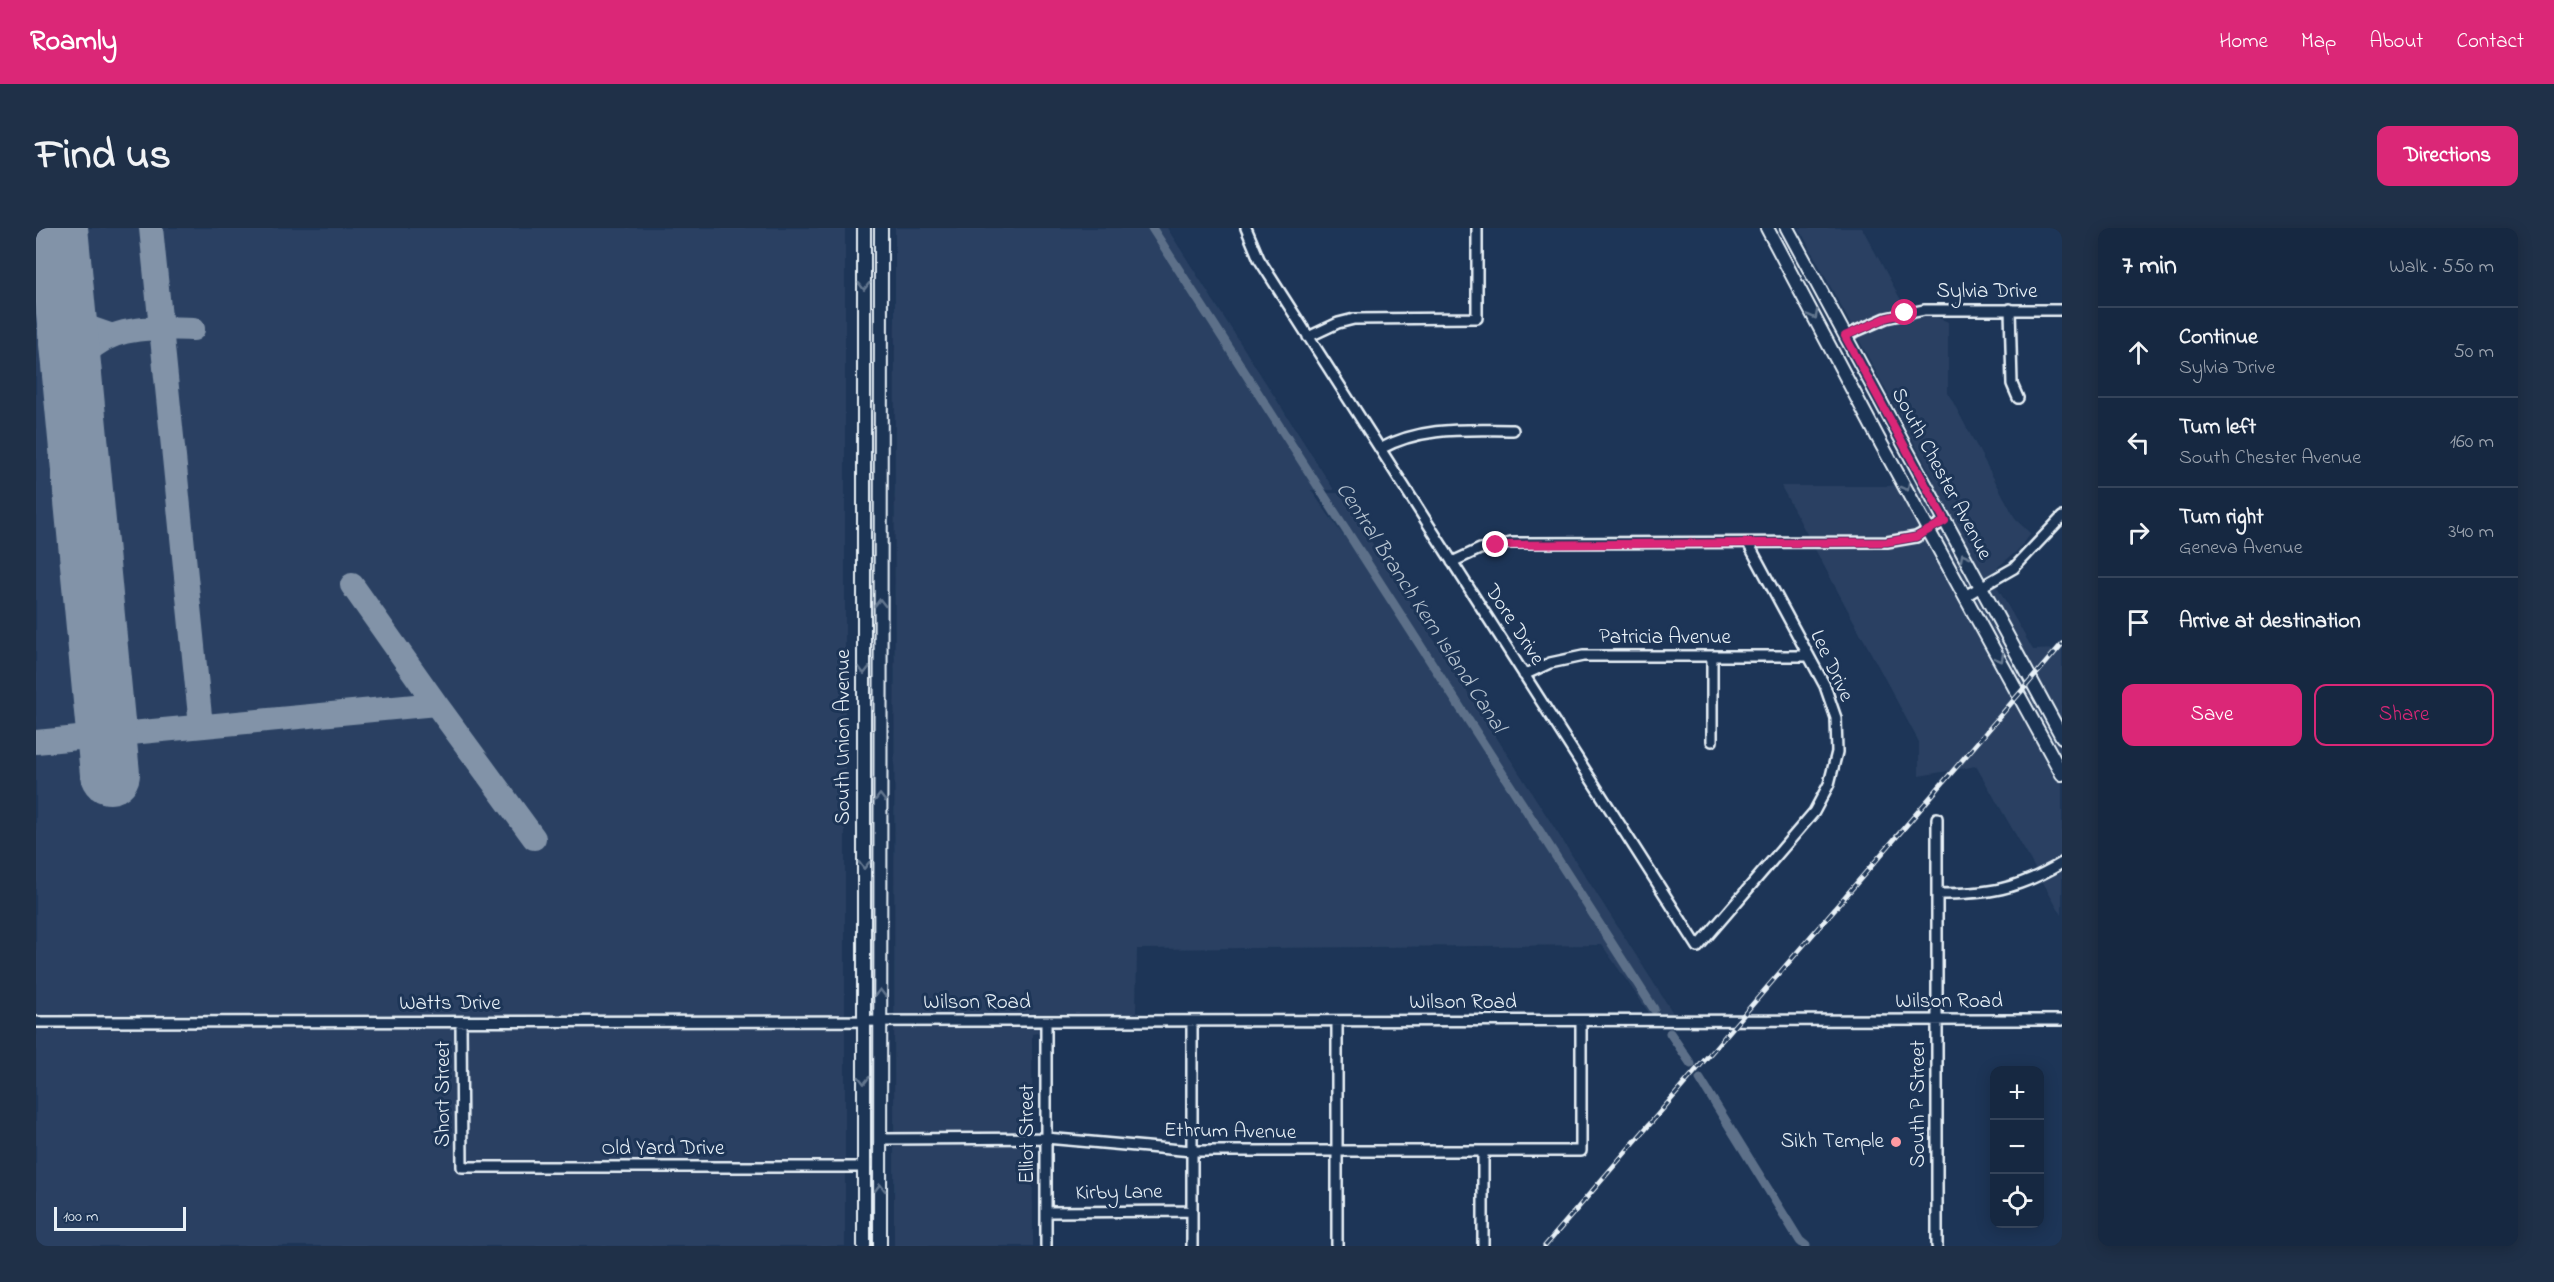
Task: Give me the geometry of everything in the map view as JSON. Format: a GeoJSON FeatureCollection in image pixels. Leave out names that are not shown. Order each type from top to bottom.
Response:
{"type":"FeatureCollection","features":[{"type":"Feature","properties":{"kind":"main road","name":"South Union Avenue"},"geometry":{"type":"LineString","coordinates":[[864,228],[864,1246]]}},
{"type":"Feature","properties":{"kind":"main road","name":"South Union Avenue"},"geometry":{"type":"LineString","coordinates":[[880,1246],[881,228]]}},
{"type":"Feature","properties":{"kind":"main road","name":"South Chester Avenue"},"geometry":{"type":"LineString","coordinates":[[1767,228],[1878,438],[2062,774]]}},
{"type":"Feature","properties":{"kind":"main road","name":"South Chester Avenue"},"geometry":{"type":"LineString","coordinates":[[1787,228],[2062,737]]}},
{"type":"Feature","properties":{"kind":"main road"},"geometry":{"type":"LineString","coordinates":[[865,362],[871,375],[873,432],[880,453]]}},
{"type":"Feature","properties":{"kind":"main road"},"geometry":{"type":"LineString","coordinates":[[865,488],[871,491],[872,496],[872,560],[880,568]]}},
{"type":"Feature","properties":{"kind":"main road"},"geometry":{"type":"LineString","coordinates":[[864,748],[880,748]]}},
{"type":"Feature","properties":{"kind":"street","name":"Dore Drive"},"geometry":{"type":"LineString","coordinates":[[1246,228],[1259,259],[1308,337],[1698,947]]}},
{"type":"Feature","properties":{"kind":"street"},"geometry":{"type":"LineString","coordinates":[[1308,337],[1338,323],[1354,319],[1477,318],[1477,228]]}},
{"type":"Feature","properties":{"kind":"street"},"geometry":{"type":"LineString","coordinates":[[2010,309],[2012,384],[2018,398]]}},
{"type":"Feature","properties":{"kind":"street","name":"Sylvia Drive"},"geometry":{"type":"LineString","coordinates":[[1845,336],[1886,318],[1905,313],[1937,310],[2062,310]]}},
{"type":"Feature","properties":{"kind":"street"},"geometry":{"type":"LineString","coordinates":[[1380,449],[1396,441],[1428,431],[1513,430]]}},
{"type":"Feature","properties":{"kind":"street"},"geometry":{"type":"LineString","coordinates":[[1965,596],[2014,568],[2062,517]]}},
{"type":"Feature","properties":{"kind":"street"},"geometry":{"type":"LineString","coordinates":[[1452,562],[1480,549],[1511,543],[1887,542],[1916,537],[1945,521]]}},
{"type":"Feature","properties":{"kind":"street","name":"Lee Drive"},"geometry":{"type":"LineString","coordinates":[[1698,947],[1814,812],[1829,784],[1837,752],[1836,718],[1825,686],[1748,543]]}},
{"type":"Feature","properties":{"kind":"street"},"geometry":{"type":"LineString","coordinates":[[1712,656],[1712,741]]}},
{"type":"Feature","properties":{"kind":"street","name":"Patricia Avenue"},"geometry":{"type":"LineString","coordinates":[[1524,675],[1550,663],[1583,657],[1809,656]]}},
{"type":"Feature","properties":{"kind":"street","name":"South P Street"},"geometry":{"type":"LineString","coordinates":[[1936,1246],[1937,818]]}},
{"type":"Feature","properties":{"kind":"street"},"geometry":{"type":"LineString","coordinates":[[1937,894],[1974,894],[2010,888],[2042,875],[2062,863]]}},
{"type":"Feature","properties":{"kind":"street","name":"Wilson Road"},"geometry":{"type":"LineString","coordinates":[[864,1021],[2062,1020]]}},
{"type":"Feature","properties":{"kind":"street","name":"Watts Drive"},"geometry":{"type":"LineString","coordinates":[[36,1022],[864,1021]]}},
{"type":"Feature","properties":{"kind":"street","name":"Elliot Street"},"geometry":{"type":"LineString","coordinates":[[1046,1021],[1046,1246]]}},
{"type":"Feature","properties":{"kind":"street"},"geometry":{"type":"LineString","coordinates":[[1192,1021],[1192,1246]]}},
{"type":"Feature","properties":{"kind":"street"},"geometry":{"type":"LineString","coordinates":[[1337,1021],[1337,1246]]}},
{"type":"Feature","properties":{"kind":"street","name":"Ethrum Avenue"},"geometry":{"type":"LineString","coordinates":[[880,1138],[1046,1138],[1192,1151],[1581,1151],[1581,1021]]}},
{"type":"Feature","properties":{"kind":"street","name":"Short Street"},"geometry":{"type":"LineString","coordinates":[[461,1022],[462,1167]]}},
{"type":"Feature","properties":{"kind":"street"},"geometry":{"type":"LineString","coordinates":[[1483,1151],[1483,1246]]}},
{"type":"Feature","properties":{"kind":"street","name":"Old Yard Drive"},"geometry":{"type":"LineString","coordinates":[[462,1167],[864,1167]]}},
{"type":"Feature","properties":{"kind":"street","name":"Kirby Lane"},"geometry":{"type":"LineString","coordinates":[[1046,1212],[1192,1211]]}},
{"type":"Feature","properties":{"kind":"shaded area"},"geometry":{"type":"Polygon","coordinates":[[[36,228],[845,228],[845,1246],[36,1246],[36,228]]]}},
{"type":"Feature","properties":{"kind":"shaded area"},"geometry":{"type":"Polygon","coordinates":[[[895,228],[1167,228],[1334,490],[1311,490],[1344,537],[1317,493],[1340,493],[1678,1021],[1654,1020],[1602,945],[1137,949],[1136,1013],[1032,1034],[1033,1246],[894,1246],[895,228]]]}},
{"type":"Feature","properties":{"kind":"shaded area"},"geometry":{"type":"Polygon","coordinates":[[[1799,228],[1862,228],[1902,302],[1948,322],[1948,393],[2016,520],[2031,534],[2017,551],[1998,567],[1994,582],[2033,650],[2062,649],[2062,915],[1976,766],[1919,776],[1919,742],[1781,486],[1888,486],[1934,480],[1799,228]]]}},
{"type":"Feature","properties":{"kind":"waterway","name":"Central Branch Kern Island Canal"},"geometry":{"type":"LineString","coordinates":[[1152,228],[1654,1009]]}},
{"type":"Feature","properties":{"kind":"waterway","name":"Central Branch Kern Island Canal"},"geometry":{"type":"LineString","coordinates":[[1670,1033],[1691,1064]]}},
{"type":"Feature","properties":{"kind":"waterway","name":"Central Branch Kern Island Canal"},"geometry":{"type":"LineString","coordinates":[[1700,1079],[1800,1241],[1806,1246]]}},
{"type":"Feature","properties":{"kind":"taxiway"},"geometry":{"type":"LineString","coordinates":[[151,228],[201,726]]}},
{"type":"Feature","properties":{"kind":"taxiway"},"geometry":{"type":"LineString","coordinates":[[65,305],[84,326],[110,335]]}},
{"type":"Feature","properties":{"kind":"taxiway"},"geometry":{"type":"LineString","coordinates":[[72,376],[94,346],[116,334],[142,329],[193,329]]}},
{"type":"Feature","properties":{"kind":"taxiway"},"geometry":{"type":"LineString","coordinates":[[352,585],[534,838]]}},
{"type":"Feature","properties":{"kind":"taxiway"},"geometry":{"type":"LineString","coordinates":[[36,742],[436,704]]}},
{"type":"Feature","properties":{"kind":"runway"},"geometry":{"type":"LineString","coordinates":[[58,228],[110,774]]}},
{"type":"Feature","properties":{"kind":"railway"},"geometry":{"type":"LineString","coordinates":[[1545,1246],[2062,644]]}},
{"type":"Feature","properties":{"kind":"place","name":"Sikh Temple"},"geometry":{"type":"Point","coordinates":[1896,1142]}},
{"type":"Feature","properties":{"kind":"route"},"geometry":{"type":"LineString","coordinates":[[1496,545],[1511,543],[1887,542],[1916,537],[1945,521],[1845,336],[1886,318],[1905,313]]}}]}
